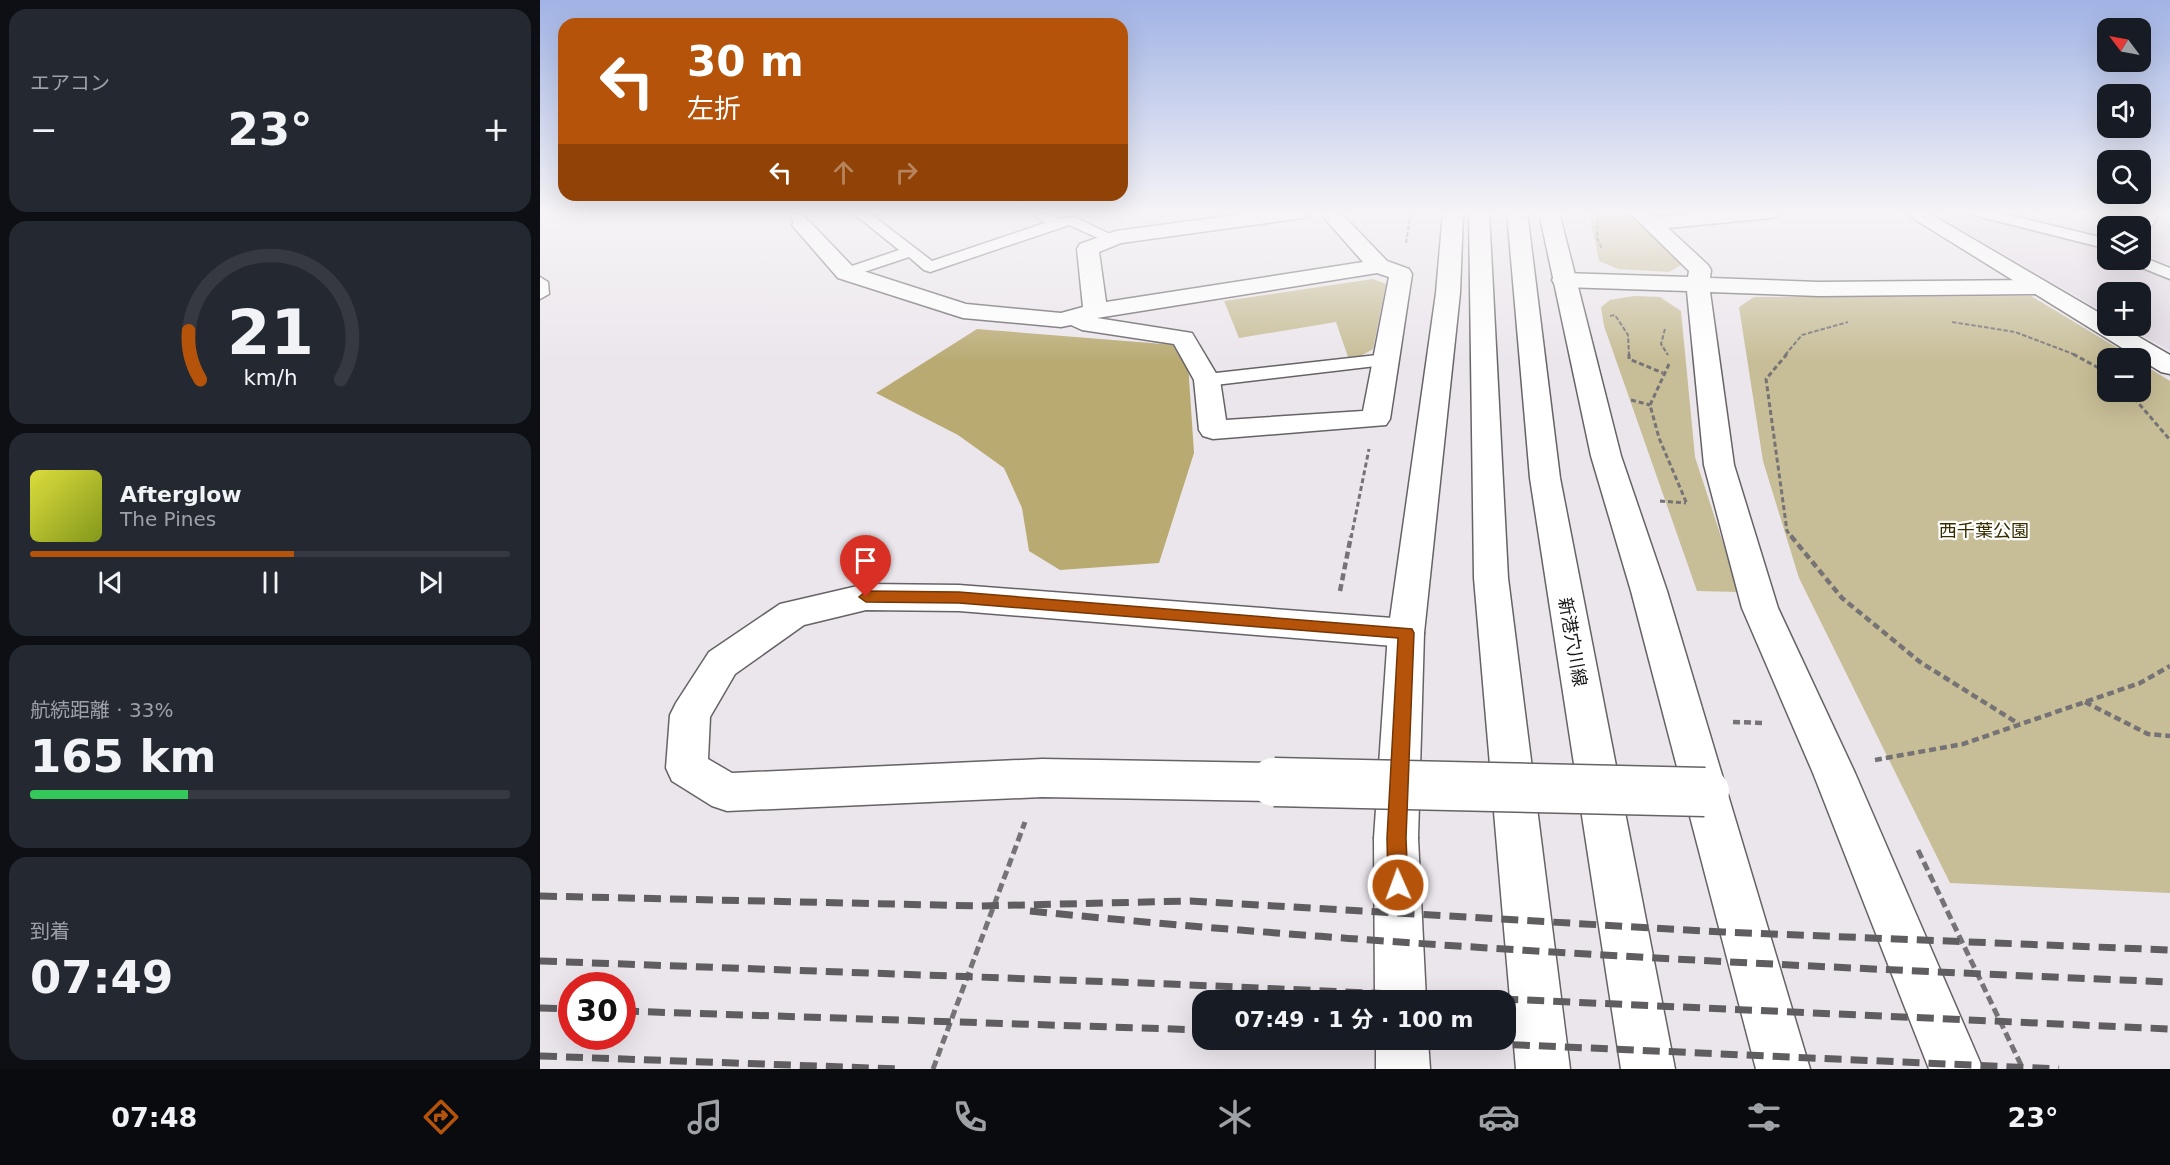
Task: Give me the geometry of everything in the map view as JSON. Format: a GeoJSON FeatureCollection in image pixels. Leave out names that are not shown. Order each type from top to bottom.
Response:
{"type":"FeatureCollection","features":[{"type":"Feature","properties":{"kind":"street"},"geometry":{"type":"LineString","coordinates":[[837,262],[846,273],[963,311],[1061,320],[1184,338],[1207,380],[1213,430],[1376,419],[1401,274],[1379,266],[1375,262]]}},
{"type":"Feature","properties":{"kind":"street"},"geometry":{"type":"LineString","coordinates":[[1089,262],[1095,311]]}},
{"type":"Feature","properties":{"kind":"street"},"geometry":{"type":"LineString","coordinates":[[1401,990],[1396,838],[1406,633],[1450,262]]}},
{"type":"Feature","properties":{"kind":"street"},"geometry":{"type":"LineString","coordinates":[[1481,262],[1491,578],[1543,1069]]}},
{"type":"Feature","properties":{"kind":"street","name":"新港穴川線"},"geometry":{"type":"LineString","coordinates":[[1522,262],[1545,478],[1648,1069]]}},
{"type":"Feature","properties":{"kind":"street"},"geometry":{"type":"LineString","coordinates":[[1559,262],[1606,456],[1649,591],[1783,1069]]}},
{"type":"Feature","properties":{"kind":"street"},"geometry":{"type":"LineString","coordinates":[[1691,262],[1700,270],[1698,286],[1719,465],[1760,608],[1834,773],[1956,1069]]}},
{"type":"Feature","properties":{"kind":"street"},"geometry":{"type":"LineString","coordinates":[[1995,262],[2170,366]]}},
{"type":"Feature","properties":{"kind":"street"},"geometry":{"type":"LineString","coordinates":[[1061,320],[1095,311],[1379,266]]}},
{"type":"Feature","properties":{"kind":"street"},"geometry":{"type":"LineString","coordinates":[[1563,280],[1819,289],[2037,287]]}},
{"type":"Feature","properties":{"kind":"street"},"geometry":{"type":"LineString","coordinates":[[1406,633],[959,598],[866,597],[793,614],[722,663],[690,715],[687,768],[727,792],[1042,778],[1705,792]]}},
{"type":"Feature","properties":{"kind":"street"},"geometry":{"type":"LineString","coordinates":[[1402,1050],[1403,1069]]}},
{"type":"Feature","properties":{"kind":"lane"},"geometry":{"type":"LineString","coordinates":[[846,273],[879,262]]}},
{"type":"Feature","properties":{"kind":"lane"},"geometry":{"type":"LineString","coordinates":[[924,262],[930,267],[945,262]]}},
{"type":"Feature","properties":{"kind":"lane"},"geometry":{"type":"LineString","coordinates":[[2151,266],[2170,274]]}},
{"type":"Feature","properties":{"kind":"lane"},"geometry":{"type":"LineString","coordinates":[[540,282],[540,294]]}},
{"type":"Feature","properties":{"kind":"lane"},"geometry":{"type":"LineString","coordinates":[[1207,380],[1386,360]]}},
{"type":"Feature","properties":{"kind":"path"},"geometry":{"type":"LineString","coordinates":[[1607,316],[1614,315],[1628,335],[1629,359],[1663,373]]}},
{"type":"Feature","properties":{"kind":"path"},"geometry":{"type":"LineString","coordinates":[[1859,322],[1847,322],[1802,335],[1766,379],[1787,531],[1842,598],[1920,662],[2019,724]]}},
{"type":"Feature","properties":{"kind":"path"},"geometry":{"type":"LineString","coordinates":[[1941,322],[2018,330],[2068,349],[2097,366]]}},
{"type":"Feature","properties":{"kind":"path"},"geometry":{"type":"LineString","coordinates":[[1623,398],[1650,405]]}},
{"type":"Feature","properties":{"kind":"path"},"geometry":{"type":"LineString","coordinates":[[2138,402],[2170,440]]}},
{"type":"Feature","properties":{"kind":"path"},"geometry":{"type":"LineString","coordinates":[[1333,628],[1376,419]]}},
{"type":"Feature","properties":{"kind":"path"},"geometry":{"type":"LineString","coordinates":[[1658,501],[1686,503]]}},
{"type":"Feature","properties":{"kind":"path"},"geometry":{"type":"LineString","coordinates":[[1880,771],[1874,760],[1963,744],[2140,682],[2170,666]]}},
{"type":"Feature","properties":{"kind":"path"},"geometry":{"type":"LineString","coordinates":[[2085,702],[2148,734],[2170,736]]}},
{"type":"Feature","properties":{"kind":"path"},"geometry":{"type":"LineString","coordinates":[[933,1069],[1042,778]]}},
{"type":"Feature","properties":{"kind":"path"},"geometry":{"type":"LineString","coordinates":[[1915,845],[2023,1069]]}},
{"type":"Feature","properties":{"kind":"shaded area"},"geometry":{"type":"Polygon","coordinates":[[[2018,262],[2097,262],[2097,270],[2151,270],[2151,262],[2170,262],[2170,351],[2144,336],[2151,336],[2151,282],[2097,282],[2097,308],[2018,262]]]}},
{"type":"Feature","properties":{"kind":"shaded area"},"geometry":{"type":"Polygon","coordinates":[[[977,329],[1176,345],[1188,363],[1194,453],[1159,563],[1060,570],[1029,551],[1022,508],[1004,468],[958,435],[876,393],[977,329]]]}},
{"type":"Feature","properties":{"kind":"green space"},"geometry":{"type":"Polygon","coordinates":[[[1601,262],[1686,262],[1669,272],[1618,269],[1601,262]]]}},
{"type":"Feature","properties":{"kind":"green space"},"geometry":{"type":"Polygon","coordinates":[[[1373,279],[1386,284],[1373,349],[1361,356],[1348,357],[1336,322],[1239,338],[1224,301],[1373,279]]]}},
{"type":"Feature","properties":{"kind":"green space"},"geometry":{"type":"Polygon","coordinates":[[[1634,296],[1660,297],[1681,311],[1695,457],[1739,592],[1697,591],[1604,326],[1601,307],[1610,300],[1634,296]]]}},
{"type":"Feature","properties":{"kind":"green space","name":"西千葉公園"},"geometry":{"type":"Polygon","coordinates":[[[2031,296],[2117,348],[2097,348],[2097,402],[2151,402],[2151,369],[2170,381],[2170,893],[1950,883],[1799,578],[1763,461],[1739,307],[1754,297],[2031,296]]]}},
{"type":"Feature","properties":{"kind":"railway"},"geometry":{"type":"LineString","coordinates":[[540,896],[980,906],[1190,901],[1723,932],[2170,950]]}},
{"type":"Feature","properties":{"kind":"railway"},"geometry":{"type":"LineString","coordinates":[[1030,911],[1314,936],[1599,955],[2170,982]]}},
{"type":"Feature","properties":{"kind":"railway"},"geometry":{"type":"LineString","coordinates":[[540,961],[1170,984],[2170,1029]]}},
{"type":"Feature","properties":{"kind":"railway"},"geometry":{"type":"LineString","coordinates":[[540,1008],[558,1009]]}},
{"type":"Feature","properties":{"kind":"railway"},"geometry":{"type":"LineString","coordinates":[[636,1011],[1192,1030]]}},
{"type":"Feature","properties":{"kind":"railway"},"geometry":{"type":"LineString","coordinates":[[1516,1045],[2059,1069]]}},
{"type":"Feature","properties":{"kind":"railway"},"geometry":{"type":"LineString","coordinates":[[540,1056],[900,1069]]}},
{"type":"Feature","properties":{"kind":"route"},"geometry":{"type":"LineString","coordinates":[[866,597],[959,598],[1406,633],[1396,838],[1398,885]]}}]}
